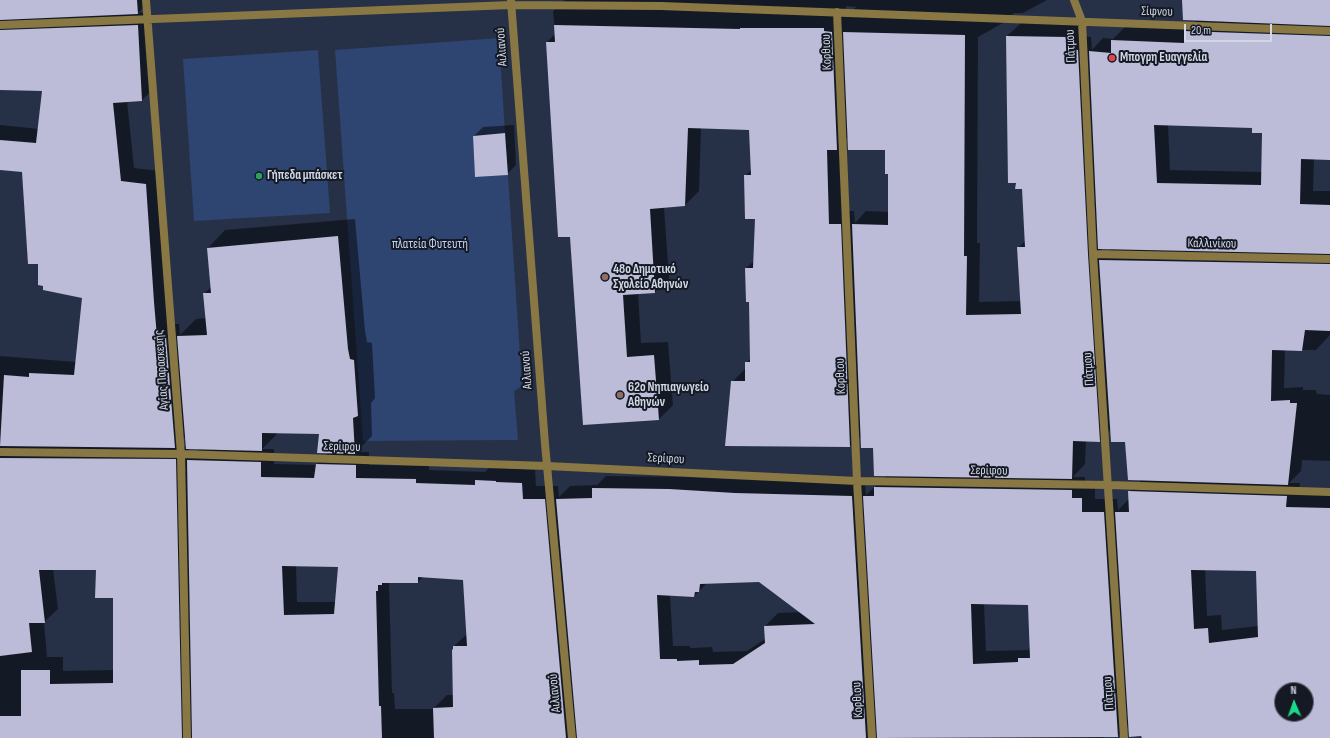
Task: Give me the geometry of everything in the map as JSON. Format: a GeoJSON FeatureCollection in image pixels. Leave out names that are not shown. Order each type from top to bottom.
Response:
{"type":"FeatureCollection","features":[{"type":"Feature","properties":{"kind":"street","name":"Αγίας Παρασκευής"},"geometry":{"type":"LineString","coordinates":[[146,0],[181,454],[188,738]]}},
{"type":"Feature","properties":{"kind":"street","name":"Πάτμου"},"geometry":{"type":"LineString","coordinates":[[1074,0],[1082,21],[1094,254],[1124,738]]}},
{"type":"Feature","properties":{"kind":"street","name":"Σίφνου"},"geometry":{"type":"LineString","coordinates":[[0,24],[511,3],[661,3],[837,12],[1330,31]]}},
{"type":"Feature","properties":{"kind":"street","name":"Αιλιανού"},"geometry":{"type":"LineString","coordinates":[[511,3],[547,466],[572,738]]}},
{"type":"Feature","properties":{"kind":"street","name":"Κορθιου"},"geometry":{"type":"LineString","coordinates":[[837,12],[857,481],[872,738]]}},
{"type":"Feature","properties":{"kind":"street","name":"Καλλινίκου"},"geometry":{"type":"LineString","coordinates":[[1094,254],[1330,259]]}},
{"type":"Feature","properties":{"kind":"street","name":"Σερίφου"},"geometry":{"type":"LineString","coordinates":[[0,452],[181,454],[547,466],[857,481],[1108,485],[1330,492]]}},
{"type":"Feature","properties":{"kind":"green space","name":"πλατεία Φυτευτή"},"geometry":{"type":"Polygon","coordinates":[[[499,38],[505,133],[473,136],[475,177],[508,175],[522,386],[514,391],[518,440],[363,441],[335,50],[499,38]]]}},
{"type":"Feature","properties":{"kind":"green space"},"geometry":{"type":"Polygon","coordinates":[[[318,50],[330,213],[194,221],[183,59],[318,50]]]}},
{"type":"Feature","properties":{"kind":"building"},"geometry":{"type":"Polygon","coordinates":[[[0,0],[137,0],[138,14],[0,20],[0,0]]]}},
{"type":"Feature","properties":{"kind":"building"},"geometry":{"type":"Polygon","coordinates":[[[1182,0],[1330,0],[1330,26],[1183,20],[1182,0]]]}},
{"type":"Feature","properties":{"kind":"building"},"geometry":{"type":"Polygon","coordinates":[[[138,25],[142,101],[113,103],[121,181],[146,184],[157,337],[166,337],[175,448],[0,446],[4,375],[29,377],[29,373],[74,375],[82,298],[43,290],[43,286],[38,285],[38,264],[28,264],[22,172],[0,170],[0,140],[36,143],[42,91],[0,90],[0,30],[138,25]]]}},
{"type":"Feature","properties":{"kind":"building"},"geometry":{"type":"Polygon","coordinates":[[[554,25],[740,29],[824,28],[824,31],[832,32],[837,150],[827,150],[829,224],[841,224],[850,447],[725,446],[731,381],[745,381],[745,362],[750,362],[749,302],[746,302],[745,268],[753,268],[755,219],[745,219],[744,175],[751,175],[749,130],[688,128],[685,206],[650,209],[655,293],[623,295],[627,357],[654,355],[659,420],[583,425],[570,237],[558,237],[546,42],[555,42],[554,25]]]}},
{"type":"Feature","properties":{"kind":"building"},"geometry":{"type":"Polygon","coordinates":[[[1184,31],[1330,36],[1330,160],[1301,159],[1300,204],[1330,205],[1330,254],[1098,249],[1089,51],[1111,53],[1111,40],[1184,43],[1184,31]],[[1154,125],[1157,183],[1261,185],[1262,133],[1252,133],[1252,128],[1154,125]]]}},
{"type":"Feature","properties":{"kind":"building"},"geometry":{"type":"Polygon","coordinates":[[[843,32],[965,35],[964,256],[967,256],[966,315],[1021,314],[1017,247],[1025,247],[1022,189],[1015,189],[1016,183],[1008,183],[1006,36],[1067,37],[1067,49],[1078,50],[1088,254],[1100,442],[1073,441],[1072,479],[874,476],[873,448],[861,448],[852,224],[888,225],[888,174],[885,174],[885,150],[848,150],[843,32]]]}},
{"type":"Feature","properties":{"kind":"building"},"geometry":{"type":"Polygon","coordinates":[[[505,133],[508,175],[475,177],[473,136],[505,133]]]}},
{"type":"Feature","properties":{"kind":"building"},"geometry":{"type":"Polygon","coordinates":[[[338,236],[348,349],[350,359],[354,360],[358,416],[353,418],[355,454],[317,453],[319,434],[262,433],[262,451],[186,449],[177,336],[207,335],[203,293],[211,293],[207,248],[338,236]]]}},
{"type":"Feature","properties":{"kind":"building"},"geometry":{"type":"Polygon","coordinates":[[[1099,260],[1330,264],[1330,331],[1305,330],[1302,351],[1272,350],[1271,401],[1290,400],[1290,403],[1297,403],[1288,485],[1128,480],[1125,442],[1111,442],[1099,260]]]}},
{"type":"Feature","properties":{"kind":"building"},"geometry":{"type":"Polygon","coordinates":[[[0,458],[176,459],[182,738],[0,738],[0,716],[21,716],[21,670],[50,670],[50,684],[113,683],[113,598],[95,598],[96,570],[39,570],[45,623],[29,623],[32,652],[0,656],[0,458]]]}},
{"type":"Feature","properties":{"kind":"building"},"geometry":{"type":"Polygon","coordinates":[[[187,460],[261,462],[261,477],[314,478],[316,464],[356,465],[356,478],[416,479],[416,483],[475,485],[475,480],[522,483],[523,499],[545,499],[566,738],[434,738],[433,708],[453,707],[453,646],[467,646],[463,580],[418,577],[418,583],[382,583],[382,585],[378,585],[378,591],[376,591],[379,706],[381,706],[382,738],[192,738],[187,460]],[[282,566],[284,615],[334,614],[338,567],[282,566]]]}},
{"type":"Feature","properties":{"kind":"building"},"geometry":{"type":"Polygon","coordinates":[[[874,487],[1072,490],[1072,498],[1082,498],[1082,512],[1104,512],[1118,737],[877,738],[863,496],[874,496],[874,487]],[[971,604],[973,664],[1018,662],[1018,658],[1030,658],[1028,605],[971,604]]]}},
{"type":"Feature","properties":{"kind":"building"},"geometry":{"type":"Polygon","coordinates":[[[592,488],[669,489],[735,493],[852,496],[866,738],[577,738],[556,499],[592,498],[592,488]],[[759,582],[700,584],[699,592],[695,592],[694,597],[657,595],[660,659],[677,659],[677,661],[699,660],[699,665],[733,664],[765,643],[764,626],[815,624],[759,582]]]}},
{"type":"Feature","properties":{"kind":"building"},"geometry":{"type":"Polygon","coordinates":[[[1128,491],[1287,496],[1286,507],[1330,508],[1330,738],[1129,737],[1115,512],[1129,512],[1128,491]],[[1191,570],[1194,629],[1208,628],[1209,643],[1258,637],[1256,571],[1191,570]]]}},
{"type":"Feature","properties":{"kind":"place","name":"Μπογρη Ευαγγελία"},"geometry":{"type":"Point","coordinates":[1112,58]}},
{"type":"Feature","properties":{"kind":"place","name":"Γήπεδα μπάσκετ"},"geometry":{"type":"Point","coordinates":[259,176]}},
{"type":"Feature","properties":{"kind":"place","name":"48ο Δημοτικό Σχολείο Αθηνών"},"geometry":{"type":"Point","coordinates":[605,277]}},
{"type":"Feature","properties":{"kind":"place","name":"62ο Νηπιαγωγείο Αθηνών"},"geometry":{"type":"Point","coordinates":[620,395]}}]}
